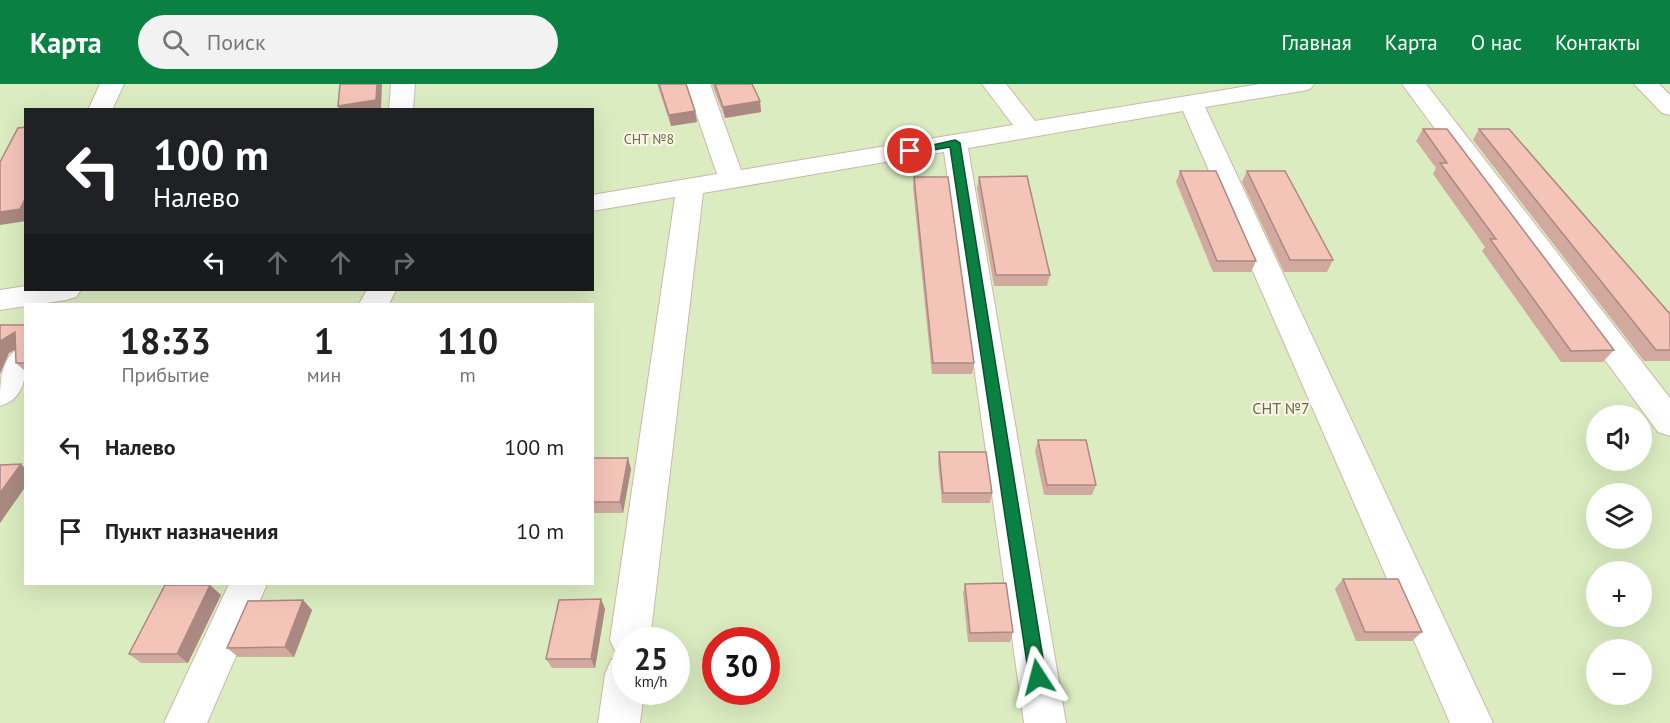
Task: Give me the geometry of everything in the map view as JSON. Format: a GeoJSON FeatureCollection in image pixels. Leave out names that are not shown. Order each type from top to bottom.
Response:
{"type":"FeatureCollection","features":[{"type":"Feature","properties":{"kind":"street"},"geometry":{"type":"LineString","coordinates":[[101,108],[112,84]]}},
{"type":"Feature","properties":{"kind":"street"},"geometry":{"type":"LineString","coordinates":[[401,108],[403,84]]}},
{"type":"Feature","properties":{"kind":"street"},"geometry":{"type":"LineString","coordinates":[[698,84],[732,180]]}},
{"type":"Feature","properties":{"kind":"street"},"geometry":{"type":"LineString","coordinates":[[994,84],[1030,131]]}},
{"type":"Feature","properties":{"kind":"street"},"geometry":{"type":"LineString","coordinates":[[1414,84],[1670,423]]}},
{"type":"Feature","properties":{"kind":"street"},"geometry":{"type":"LineString","coordinates":[[1646,84],[1670,108]]}},
{"type":"Feature","properties":{"kind":"street"},"geometry":{"type":"LineString","coordinates":[[594,203],[1030,131],[1292,85]]}},
{"type":"Feature","properties":{"kind":"street"},"geometry":{"type":"LineString","coordinates":[[1191,103],[1472,723]]}},
{"type":"Feature","properties":{"kind":"street"},"geometry":{"type":"LineString","coordinates":[[955,143],[1045,723]]}},
{"type":"Feature","properties":{"kind":"street"},"geometry":{"type":"LineString","coordinates":[[632,627],[690,187]]}},
{"type":"Feature","properties":{"kind":"street"},"geometry":{"type":"LineString","coordinates":[[0,394],[24,359]]}},
{"type":"Feature","properties":{"kind":"street"},"geometry":{"type":"LineString","coordinates":[[186,723],[248,585]]}},
{"type":"Feature","properties":{"kind":"street"},"geometry":{"type":"LineString","coordinates":[[619,723],[622,705]]}},
{"type":"Feature","properties":{"kind":"green space","name":"СНТ №7"},"geometry":{"type":"Polygon","coordinates":[[[0,84],[1670,84],[1670,723],[0,723],[0,84]]]}},
{"type":"Feature","properties":{"kind":"building"},"geometry":{"type":"Polygon","coordinates":[[[340,84],[377,84],[376,100],[338,106],[340,84]]]}},
{"type":"Feature","properties":{"kind":"building"},"geometry":{"type":"Polygon","coordinates":[[[659,84],[686,84],[695,111],[669,115],[659,84]]]}},
{"type":"Feature","properties":{"kind":"building"},"geometry":{"type":"Polygon","coordinates":[[[715,84],[752,84],[760,101],[723,107],[715,84]]]}},
{"type":"Feature","properties":{"kind":"building"},"geometry":{"type":"Polygon","coordinates":[[[24,127],[24,201],[20,209],[0,212],[0,162],[18,128],[24,127]]]}},
{"type":"Feature","properties":{"kind":"building"},"geometry":{"type":"Polygon","coordinates":[[[1423,129],[1447,129],[1614,350],[1571,351],[1490,239],[1496,239],[1440,163],[1447,163],[1423,129]]]}},
{"type":"Feature","properties":{"kind":"building"},"geometry":{"type":"Polygon","coordinates":[[[1479,129],[1509,129],[1670,314],[1670,350],[1656,350],[1479,129]]]}},
{"type":"Feature","properties":{"kind":"building"},"geometry":{"type":"Polygon","coordinates":[[[1180,171],[1216,171],[1256,261],[1217,261],[1180,171]]]}},
{"type":"Feature","properties":{"kind":"building"},"geometry":{"type":"Polygon","coordinates":[[[1247,171],[1285,171],[1333,260],[1290,260],[1247,171]]]}},
{"type":"Feature","properties":{"kind":"building"},"geometry":{"type":"Polygon","coordinates":[[[1027,176],[1050,275],[996,275],[979,177],[1027,176]]]}},
{"type":"Feature","properties":{"kind":"building"},"geometry":{"type":"Polygon","coordinates":[[[914,177],[948,177],[974,363],[933,363],[914,177]]]}},
{"type":"Feature","properties":{"kind":"building"},"geometry":{"type":"Polygon","coordinates":[[[0,325],[24,325],[24,363],[16,363],[15,332],[0,341],[0,325]]]}},
{"type":"Feature","properties":{"kind":"building"},"geometry":{"type":"Polygon","coordinates":[[[1038,440],[1086,440],[1096,485],[1047,485],[1038,440]]]}},
{"type":"Feature","properties":{"kind":"building"},"geometry":{"type":"Polygon","coordinates":[[[939,452],[986,452],[992,493],[943,493],[939,452]]]}},
{"type":"Feature","properties":{"kind":"building"},"geometry":{"type":"Polygon","coordinates":[[[594,458],[628,458],[620,502],[594,502],[594,458]]]}},
{"type":"Feature","properties":{"kind":"building"},"geometry":{"type":"Polygon","coordinates":[[[21,464],[0,493],[0,465],[21,464]]]}},
{"type":"Feature","properties":{"kind":"building"},"geometry":{"type":"Polygon","coordinates":[[[1343,579],[1398,579],[1422,632],[1365,632],[1343,579]]]}},
{"type":"Feature","properties":{"kind":"building"},"geometry":{"type":"Polygon","coordinates":[[[1006,583],[1013,632],[970,633],[965,584],[1006,583]]]}},
{"type":"Feature","properties":{"kind":"building"},"geometry":{"type":"Polygon","coordinates":[[[165,585],[210,585],[177,654],[129,654],[165,585]]]}},
{"type":"Feature","properties":{"kind":"building"},"geometry":{"type":"Polygon","coordinates":[[[601,599],[591,659],[546,659],[559,600],[601,599]]]}},
{"type":"Feature","properties":{"kind":"building"},"geometry":{"type":"Polygon","coordinates":[[[303,600],[285,647],[227,648],[248,601],[303,600]]]}},
{"type":"Feature","properties":{"kind":"route"},"geometry":{"type":"LineString","coordinates":[[910,151],[955,143],[1038,677]]}},
{"type":"Feature","properties":{"kind":"park label","name":"СНТ №8"},"geometry":{"type":"Point","coordinates":[649,139]}}]}
